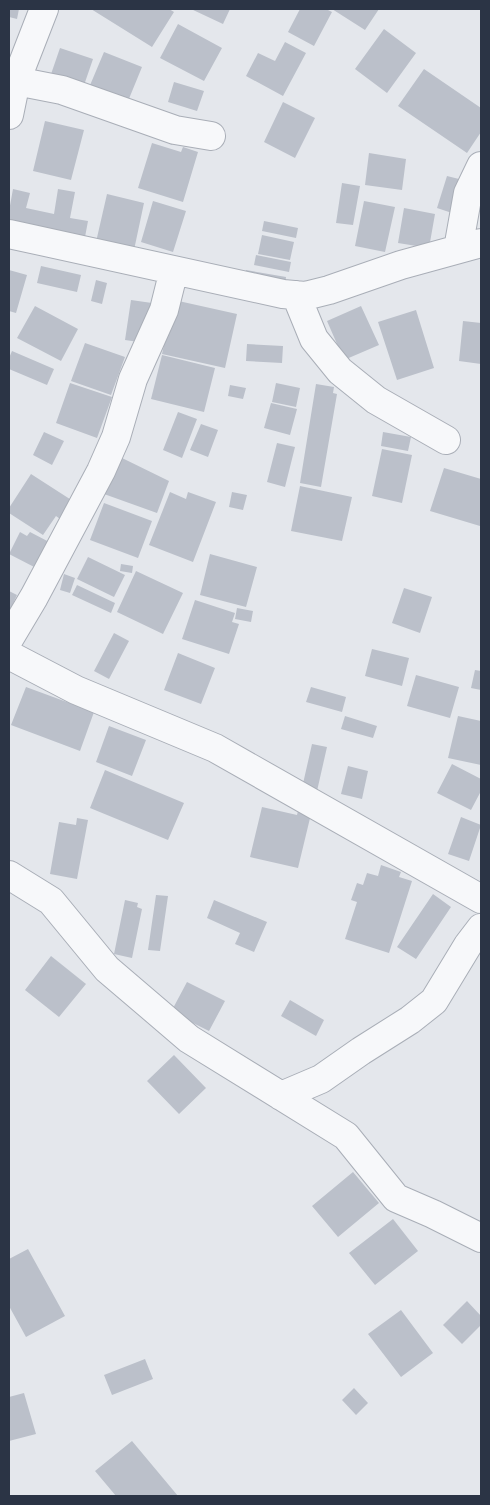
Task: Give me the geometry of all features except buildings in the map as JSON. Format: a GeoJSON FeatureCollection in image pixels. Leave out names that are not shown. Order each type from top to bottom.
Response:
{"type":"FeatureCollection","features":[{"type":"Feature","properties":{"kind":"street"},"geometry":{"type":"LineString","coordinates":[[9,115],[16,81],[44,9]]}},
{"type":"Feature","properties":{"kind":"street"},"geometry":{"type":"LineString","coordinates":[[16,81],[62,90],[175,130],[211,136]]}},
{"type":"Feature","properties":{"kind":"street"},"geometry":{"type":"LineString","coordinates":[[9,234],[283,294],[305,296],[329,290],[401,264],[470,246],[468,193],[481,166]]}},
{"type":"Feature","properties":{"kind":"street"},"geometry":{"type":"LineString","coordinates":[[9,639],[34,597],[101,471],[116,437],[133,379],[164,310],[174,270]]}},
{"type":"Feature","properties":{"kind":"street"},"geometry":{"type":"LineString","coordinates":[[296,296],[314,339],[340,371],[376,400],[446,440]]}},
{"type":"Feature","properties":{"kind":"street"},"geometry":{"type":"LineString","coordinates":[[9,655],[76,690],[215,748],[481,899]]}},
{"type":"Feature","properties":{"kind":"street"},"geometry":{"type":"LineString","coordinates":[[9,875],[51,901],[107,969],[189,1039],[346,1136],[396,1198],[481,1238]]}},
{"type":"Feature","properties":{"kind":"street"},"geometry":{"type":"LineString","coordinates":[[281,1096],[321,1079],[410,1020],[434,1001],[468,945],[481,928]]}}]}
